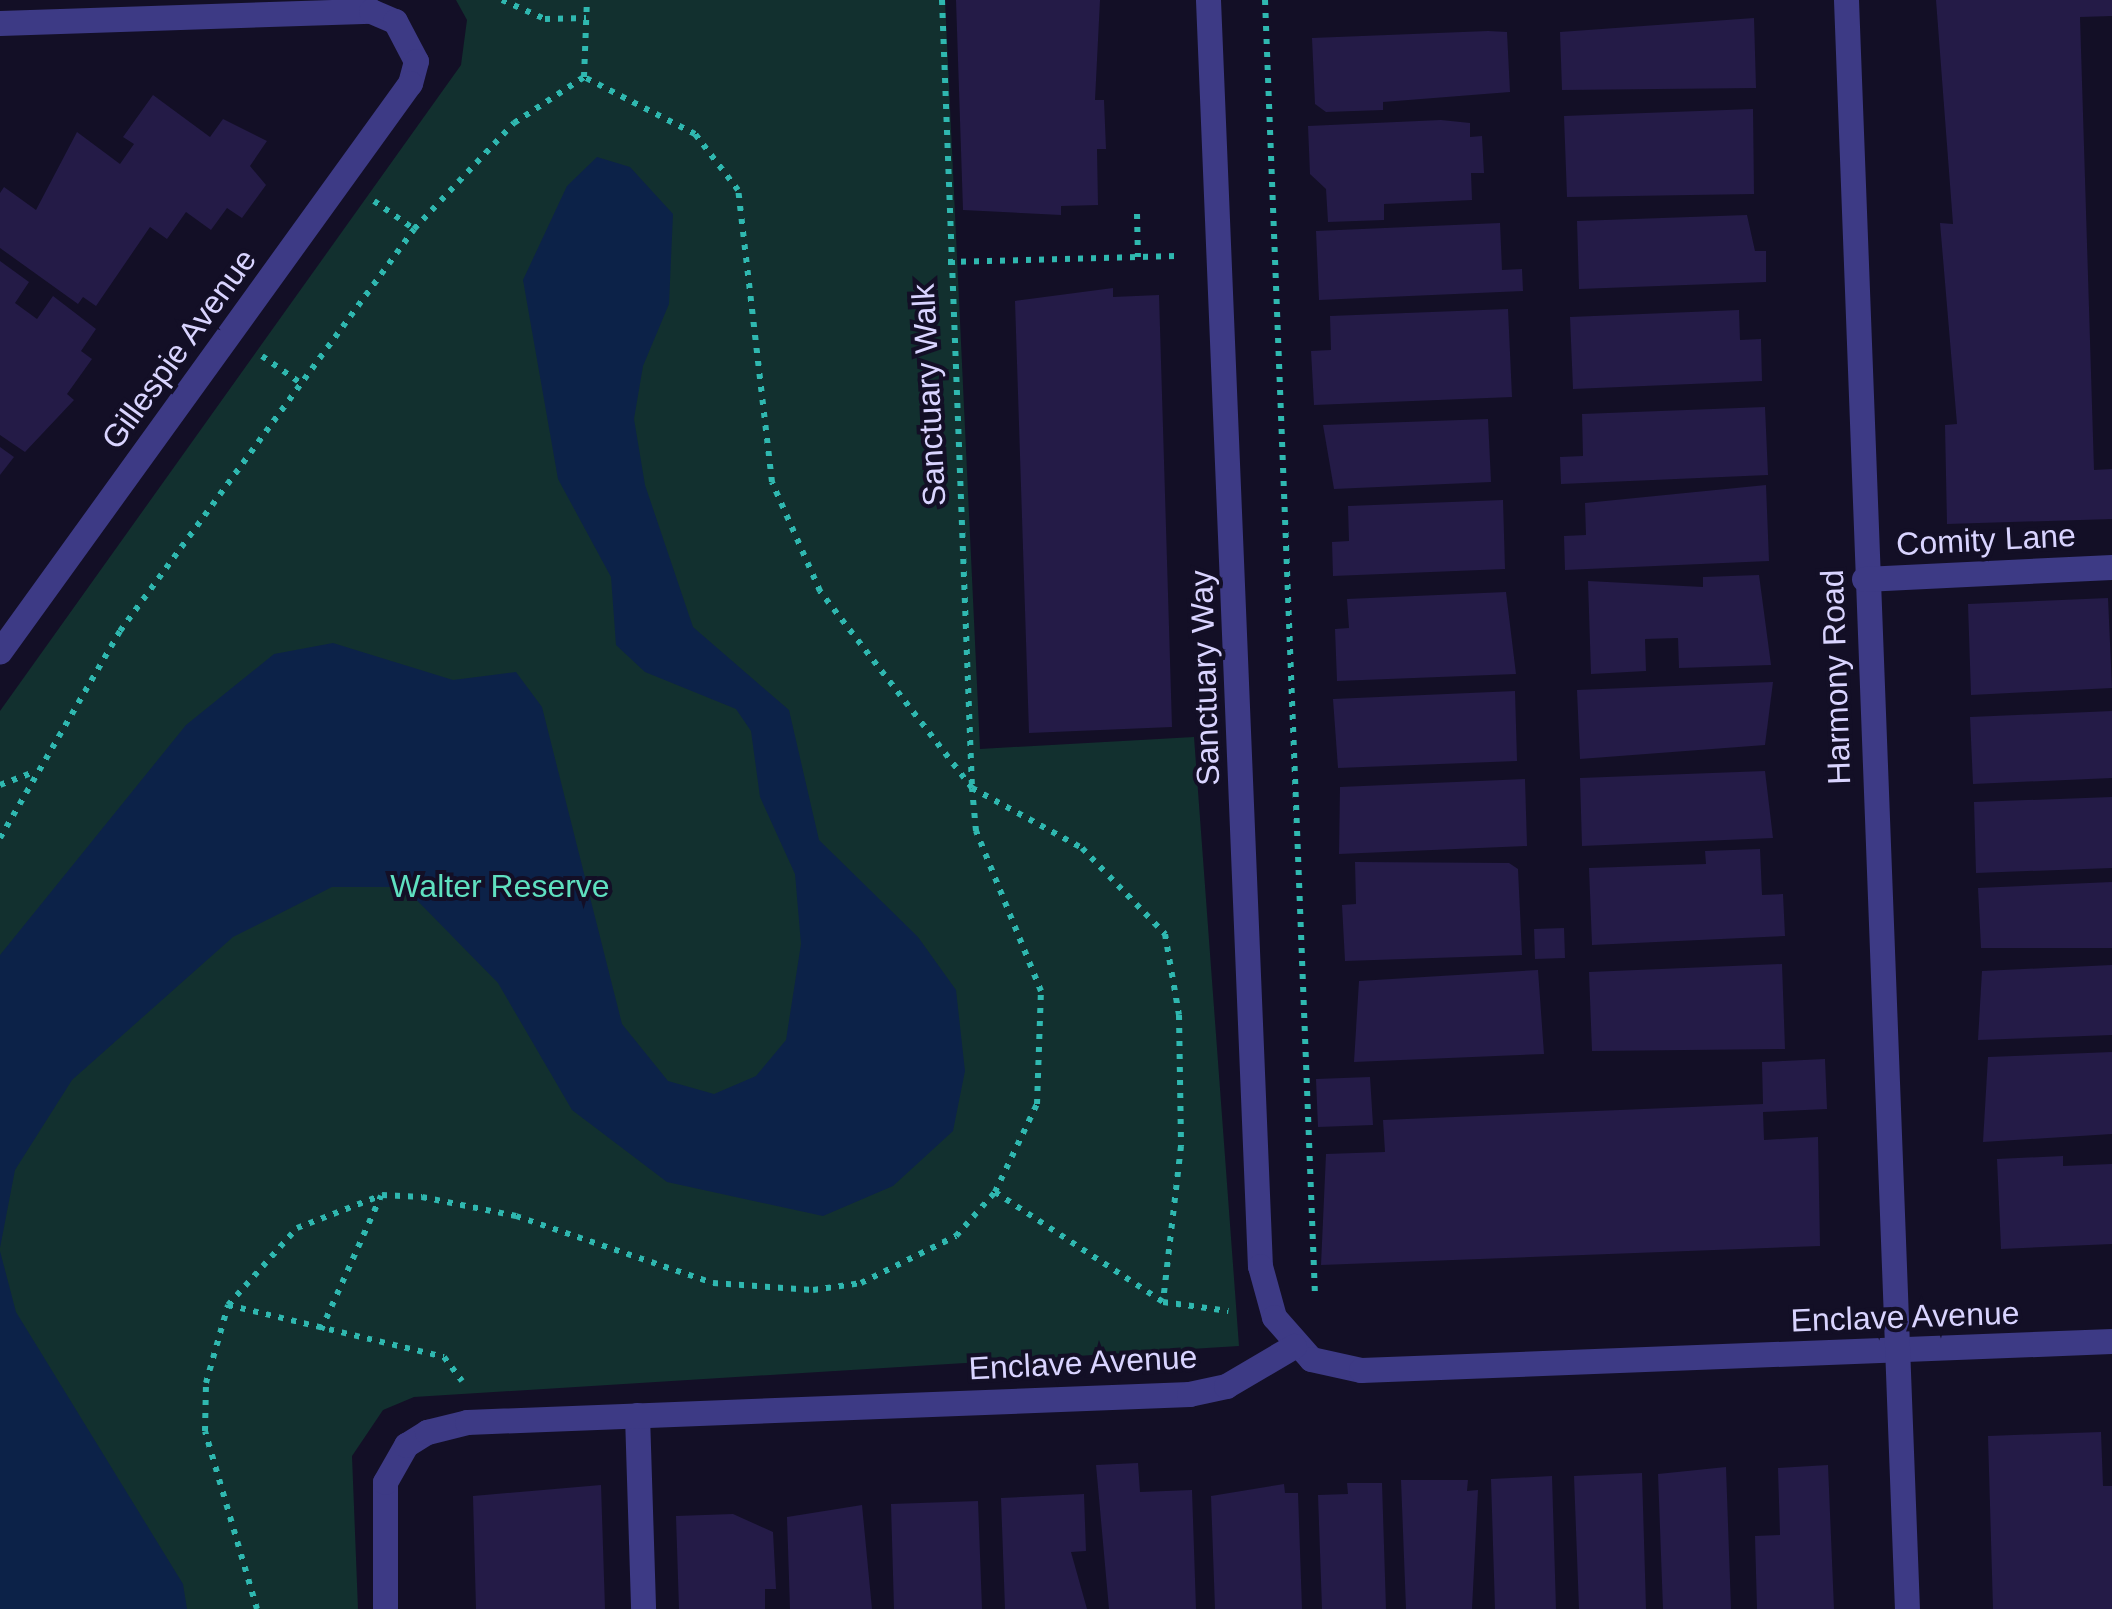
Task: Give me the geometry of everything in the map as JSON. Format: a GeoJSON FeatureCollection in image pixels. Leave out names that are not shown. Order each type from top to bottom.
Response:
{"type":"FeatureCollection","features":[{"type":"Feature","properties":{"kind":"street","name":"Sanctuary Way"},"geometry":{"type":"LineString","coordinates":[[1208,0],[1222,254],[1260,1266],[1274,1317],[1294,1346]]}},
{"type":"Feature","properties":{"kind":"street","name":"Harmony Road"},"geometry":{"type":"LineString","coordinates":[[1846,0],[1864,579],[1907,1609]]}},
{"type":"Feature","properties":{"kind":"street","name":"Gillespie Avenue"},"geometry":{"type":"LineString","coordinates":[[0,23],[371,11],[410,39],[410,84],[1,649]]}},
{"type":"Feature","properties":{"kind":"street","name":"Comity Lane"},"geometry":{"type":"LineString","coordinates":[[1864,579],[2112,567]]}},
{"type":"Feature","properties":{"kind":"street","name":"Enclave Avenue"},"geometry":{"type":"LineString","coordinates":[[385,1609],[385,1482],[406,1446],[467,1422],[1188,1394],[1226,1386],[1294,1346],[1332,1368],[1360,1370],[2112,1340]]}},
{"type":"Feature","properties":{"kind":"street"},"geometry":{"type":"LineString","coordinates":[[636,1415],[643,1609]]}},
{"type":"Feature","properties":{"kind":"path"},"geometry":{"type":"LineString","coordinates":[[502,0],[544,19],[586,18]]}},
{"type":"Feature","properties":{"kind":"path"},"geometry":{"type":"LineString","coordinates":[[584,77],[587,0]]}},
{"type":"Feature","properties":{"kind":"path","name":"Sanctuary Walk"},"geometry":{"type":"LineString","coordinates":[[382,1194],[516,1216],[713,1283],[813,1290],[908,1267],[956,1236],[996,1192],[1032,1118],[1045,1050],[1042,990],[976,831],[972,788],[948,262],[942,0]]}},
{"type":"Feature","properties":{"kind":"path"},"geometry":{"type":"LineString","coordinates":[[1264,0],[1315,1306]]}},
{"type":"Feature","properties":{"kind":"path"},"geometry":{"type":"LineString","coordinates":[[584,77],[695,134],[738,190],[760,417],[788,531],[846,630],[972,788],[1082,848],[1165,934],[1178,1015],[1180,1146],[1163,1302]]}},
{"type":"Feature","properties":{"kind":"path"},"geometry":{"type":"LineString","coordinates":[[0,838],[120,631],[437,199],[514,123],[584,77]]}},
{"type":"Feature","properties":{"kind":"path"},"geometry":{"type":"LineString","coordinates":[[1137,214],[1138,257]]}},
{"type":"Feature","properties":{"kind":"path"},"geometry":{"type":"LineString","coordinates":[[948,262],[1222,254]]}},
{"type":"Feature","properties":{"kind":"path"},"geometry":{"type":"LineString","coordinates":[[0,785],[35,772]]}},
{"type":"Feature","properties":{"kind":"path"},"geometry":{"type":"LineString","coordinates":[[996,1192],[1163,1302],[1274,1317]]}},
{"type":"Feature","properties":{"kind":"path"},"geometry":{"type":"LineString","coordinates":[[258,1609],[205,1431],[206,1383],[228,1305],[297,1228],[382,1194]]}},
{"type":"Feature","properties":{"kind":"path"},"geometry":{"type":"LineString","coordinates":[[321,1330],[382,1194]]}},
{"type":"Feature","properties":{"kind":"path"},"geometry":{"type":"LineString","coordinates":[[228,1305],[454,1362],[467,1422]]}},
{"type":"Feature","properties":{"kind":"green space","name":"Walter Reserve"},"geometry":{"type":"Polygon","coordinates":[[[456,0],[945,0],[980,749],[1194,737],[1239,1346],[414,1397],[383,1410],[352,1456],[358,1609],[0,1609],[0,711],[461,65],[467,20],[456,0]]]}},
{"type":"Feature","properties":{"kind":"water"},"geometry":{"type":"Polygon","coordinates":[[[597,157],[630,167],[673,214],[669,304],[643,366],[634,419],[645,485],[693,627],[789,710],[819,840],[918,937],[956,990],[965,1071],[953,1131],[893,1186],[823,1216],[667,1182],[572,1110],[498,983],[404,887],[332,887],[233,937],[72,1080],[15,1170],[0,1248],[0,955],[186,725],[274,654],[333,643],[453,680],[516,672],[542,707],[622,1024],[668,1081],[714,1094],[756,1076],[786,1040],[801,944],[795,874],[760,797],[751,731],[736,709],[645,672],[616,645],[611,577],[558,479],[523,280],[567,186],[597,157]]]}},
{"type":"Feature","properties":{"kind":"water"},"geometry":{"type":"Polygon","coordinates":[[[0,1251],[16,1312],[183,1584],[187,1609],[0,1609],[0,1251]]]}},
{"type":"Feature","properties":{"kind":"building"},"geometry":{"type":"Polygon","coordinates":[[[956,0],[1100,0],[1095,100],[1104,100],[1106,149],[1097,149],[1098,205],[1061,206],[1061,215],[963,210],[956,0]]]}},
{"type":"Feature","properties":{"kind":"building"},"geometry":{"type":"Polygon","coordinates":[[[1936,0],[2112,0],[2112,16],[2080,17],[2094,470],[2112,469],[2112,519],[1947,524],[1945,425],[1957,424],[1940,223],[1953,224],[1936,0]]]}},
{"type":"Feature","properties":{"kind":"building"},"geometry":{"type":"Polygon","coordinates":[[[1754,18],[1756,88],[1562,90],[1560,32],[1754,18]]]}},
{"type":"Feature","properties":{"kind":"building"},"geometry":{"type":"Polygon","coordinates":[[[1507,32],[1510,92],[1383,102],[1383,110],[1326,112],[1315,104],[1312,38],[1507,32]]]}},
{"type":"Feature","properties":{"kind":"building"},"geometry":{"type":"Polygon","coordinates":[[[153,95],[210,137],[223,119],[267,141],[250,166],[266,185],[242,218],[227,208],[211,230],[186,212],[167,239],[150,227],[96,306],[83,297],[78,304],[0,248],[0,193],[4,187],[36,210],[77,132],[120,164],[134,144],[123,137],[153,95]]]}},
{"type":"Feature","properties":{"kind":"building"},"geometry":{"type":"Polygon","coordinates":[[[1753,109],[1754,194],[1567,197],[1564,116],[1753,109]]]}},
{"type":"Feature","properties":{"kind":"building"},"geometry":{"type":"Polygon","coordinates":[[[1441,120],[1470,123],[1470,137],[1482,136],[1484,173],[1471,173],[1472,200],[1384,204],[1384,220],[1328,222],[1326,189],[1310,174],[1308,126],[1441,120]]]}},
{"type":"Feature","properties":{"kind":"building"},"geometry":{"type":"Polygon","coordinates":[[[1747,215],[1755,251],[1766,251],[1766,282],[1579,289],[1577,221],[1747,215]]]}},
{"type":"Feature","properties":{"kind":"building"},"geometry":{"type":"Polygon","coordinates":[[[1500,223],[1502,270],[1522,269],[1523,291],[1319,300],[1316,231],[1500,223]]]}},
{"type":"Feature","properties":{"kind":"building"},"geometry":{"type":"Polygon","coordinates":[[[0,261],[29,282],[15,303],[37,319],[53,296],[96,329],[81,351],[92,359],[67,394],[74,400],[25,452],[0,435],[0,261]]]}},
{"type":"Feature","properties":{"kind":"building"},"geometry":{"type":"Polygon","coordinates":[[[1113,288],[1113,297],[1159,295],[1172,727],[1029,733],[1015,301],[1113,288]]]}},
{"type":"Feature","properties":{"kind":"building"},"geometry":{"type":"Polygon","coordinates":[[[1508,309],[1512,397],[1314,405],[1311,351],[1331,350],[1330,316],[1508,309]]]}},
{"type":"Feature","properties":{"kind":"building"},"geometry":{"type":"Polygon","coordinates":[[[1739,310],[1740,340],[1761,339],[1762,381],[1573,389],[1570,317],[1739,310]]]}},
{"type":"Feature","properties":{"kind":"building"},"geometry":{"type":"Polygon","coordinates":[[[1765,407],[1768,475],[1561,484],[1560,457],[1583,456],[1582,414],[1765,407]]]}},
{"type":"Feature","properties":{"kind":"building"},"geometry":{"type":"Polygon","coordinates":[[[1488,419],[1491,482],[1334,489],[1323,425],[1488,419]]]}},
{"type":"Feature","properties":{"kind":"building"},"geometry":{"type":"Polygon","coordinates":[[[0,447],[14,457],[0,475],[0,447]]]}},
{"type":"Feature","properties":{"kind":"building"},"geometry":{"type":"Polygon","coordinates":[[[1766,485],[1769,561],[1565,570],[1564,536],[1586,535],[1585,503],[1766,485]]]}},
{"type":"Feature","properties":{"kind":"building"},"geometry":{"type":"Polygon","coordinates":[[[1503,500],[1505,569],[1333,576],[1332,542],[1349,541],[1348,506],[1503,500]]]}},
{"type":"Feature","properties":{"kind":"building"},"geometry":{"type":"Polygon","coordinates":[[[1759,575],[1771,665],[1679,668],[1678,638],[1645,639],[1646,671],[1591,674],[1588,581],[1703,587],[1703,577],[1759,575]]]}},
{"type":"Feature","properties":{"kind":"building"},"geometry":{"type":"Polygon","coordinates":[[[1506,592],[1516,674],[1337,681],[1335,629],[1349,628],[1347,599],[1506,592]]]}},
{"type":"Feature","properties":{"kind":"building"},"geometry":{"type":"Polygon","coordinates":[[[2108,598],[2112,688],[1971,695],[1968,604],[2108,598]]]}},
{"type":"Feature","properties":{"kind":"building"},"geometry":{"type":"Polygon","coordinates":[[[1773,682],[1765,745],[1580,759],[1577,690],[1773,682]]]}},
{"type":"Feature","properties":{"kind":"building"},"geometry":{"type":"Polygon","coordinates":[[[1515,691],[1517,761],[1338,768],[1333,699],[1515,691]]]}},
{"type":"Feature","properties":{"kind":"building"},"geometry":{"type":"Polygon","coordinates":[[[2112,711],[2112,778],[1973,784],[1970,717],[2112,711]]]}},
{"type":"Feature","properties":{"kind":"building"},"geometry":{"type":"Polygon","coordinates":[[[1765,771],[1773,838],[1582,846],[1580,778],[1765,771]]]}},
{"type":"Feature","properties":{"kind":"building"},"geometry":{"type":"Polygon","coordinates":[[[1525,779],[1527,846],[1339,854],[1340,787],[1525,779]]]}},
{"type":"Feature","properties":{"kind":"building"},"geometry":{"type":"Polygon","coordinates":[[[2112,797],[2112,868],[1976,873],[1974,802],[2112,797]]]}},
{"type":"Feature","properties":{"kind":"building"},"geometry":{"type":"Polygon","coordinates":[[[1760,849],[1762,895],[1783,894],[1785,936],[1592,945],[1589,868],[1706,864],[1705,851],[1760,849]]]}},
{"type":"Feature","properties":{"kind":"building"},"geometry":{"type":"Polygon","coordinates":[[[1355,862],[1509,863],[1518,869],[1522,955],[1345,961],[1342,905],[1356,904],[1355,862]]]}},
{"type":"Feature","properties":{"kind":"building"},"geometry":{"type":"Polygon","coordinates":[[[2112,882],[2112,948],[1981,948],[1978,888],[2112,882]]]}},
{"type":"Feature","properties":{"kind":"building"},"geometry":{"type":"Polygon","coordinates":[[[1564,928],[1565,958],[1535,959],[1534,929],[1564,928]]]}},
{"type":"Feature","properties":{"kind":"building"},"geometry":{"type":"Polygon","coordinates":[[[1782,964],[1785,1049],[1592,1051],[1589,972],[1782,964]]]}},
{"type":"Feature","properties":{"kind":"building"},"geometry":{"type":"Polygon","coordinates":[[[2112,965],[2112,1035],[1978,1040],[1982,971],[2112,965]]]}},
{"type":"Feature","properties":{"kind":"building"},"geometry":{"type":"Polygon","coordinates":[[[1538,970],[1544,1054],[1354,1062],[1359,981],[1538,970]]]}},
{"type":"Feature","properties":{"kind":"building"},"geometry":{"type":"Polygon","coordinates":[[[2112,1052],[2112,1134],[1983,1142],[1988,1057],[2112,1052]]]}},
{"type":"Feature","properties":{"kind":"building"},"geometry":{"type":"Polygon","coordinates":[[[1825,1059],[1827,1109],[1763,1112],[1764,1140],[1818,1137],[1820,1246],[1321,1265],[1326,1154],[1385,1152],[1383,1120],[1763,1104],[1762,1062],[1825,1059]]]}},
{"type":"Feature","properties":{"kind":"building"},"geometry":{"type":"Polygon","coordinates":[[[1370,1077],[1373,1125],[1318,1127],[1316,1079],[1370,1077]]]}},
{"type":"Feature","properties":{"kind":"building"},"geometry":{"type":"Polygon","coordinates":[[[2063,1156],[2063,1166],[2112,1164],[2112,1244],[2001,1249],[1997,1159],[2063,1156]]]}},
{"type":"Feature","properties":{"kind":"building"},"geometry":{"type":"Polygon","coordinates":[[[2101,1432],[2103,1486],[2112,1486],[2112,1609],[1993,1609],[1988,1436],[2101,1432]]]}},
{"type":"Feature","properties":{"kind":"building"},"geometry":{"type":"Polygon","coordinates":[[[1138,1463],[1140,1492],[1192,1490],[1196,1609],[1109,1609],[1096,1465],[1138,1463]]]}},
{"type":"Feature","properties":{"kind":"building"},"geometry":{"type":"Polygon","coordinates":[[[1828,1465],[1834,1609],[1757,1609],[1755,1536],[1780,1535],[1778,1468],[1828,1465]]]}},
{"type":"Feature","properties":{"kind":"building"},"geometry":{"type":"Polygon","coordinates":[[[1726,1467],[1731,1609],[1663,1609],[1658,1474],[1726,1467]]]}},
{"type":"Feature","properties":{"kind":"building"},"geometry":{"type":"Polygon","coordinates":[[[1642,1473],[1646,1609],[1579,1609],[1574,1476],[1642,1473]]]}},
{"type":"Feature","properties":{"kind":"building"},"geometry":{"type":"Polygon","coordinates":[[[1552,1476],[1556,1609],[1495,1609],[1491,1479],[1552,1476]]]}},
{"type":"Feature","properties":{"kind":"building"},"geometry":{"type":"Polygon","coordinates":[[[1401,1480],[1468,1480],[1467,1491],[1478,1490],[1472,1609],[1406,1609],[1401,1480]]]}},
{"type":"Feature","properties":{"kind":"building"},"geometry":{"type":"Polygon","coordinates":[[[1347,1483],[1382,1483],[1386,1609],[1322,1609],[1318,1495],[1348,1494],[1347,1483]]]}},
{"type":"Feature","properties":{"kind":"building"},"geometry":{"type":"Polygon","coordinates":[[[1284,1484],[1285,1493],[1298,1493],[1302,1609],[1215,1609],[1211,1496],[1284,1484]]]}},
{"type":"Feature","properties":{"kind":"building"},"geometry":{"type":"Polygon","coordinates":[[[601,1485],[605,1609],[476,1609],[473,1496],[601,1485]]]}},
{"type":"Feature","properties":{"kind":"building"},"geometry":{"type":"Polygon","coordinates":[[[1084,1494],[1086,1551],[1071,1552],[1087,1609],[1005,1609],[1001,1498],[1084,1494]]]}},
{"type":"Feature","properties":{"kind":"building"},"geometry":{"type":"Polygon","coordinates":[[[978,1501],[982,1609],[894,1609],[891,1504],[978,1501]]]}},
{"type":"Feature","properties":{"kind":"building"},"geometry":{"type":"Polygon","coordinates":[[[862,1505],[872,1609],[790,1609],[787,1517],[862,1505]]]}},
{"type":"Feature","properties":{"kind":"building"},"geometry":{"type":"Polygon","coordinates":[[[733,1514],[773,1532],[776,1589],[765,1589],[765,1609],[679,1609],[676,1516],[733,1514]]]}}]}
